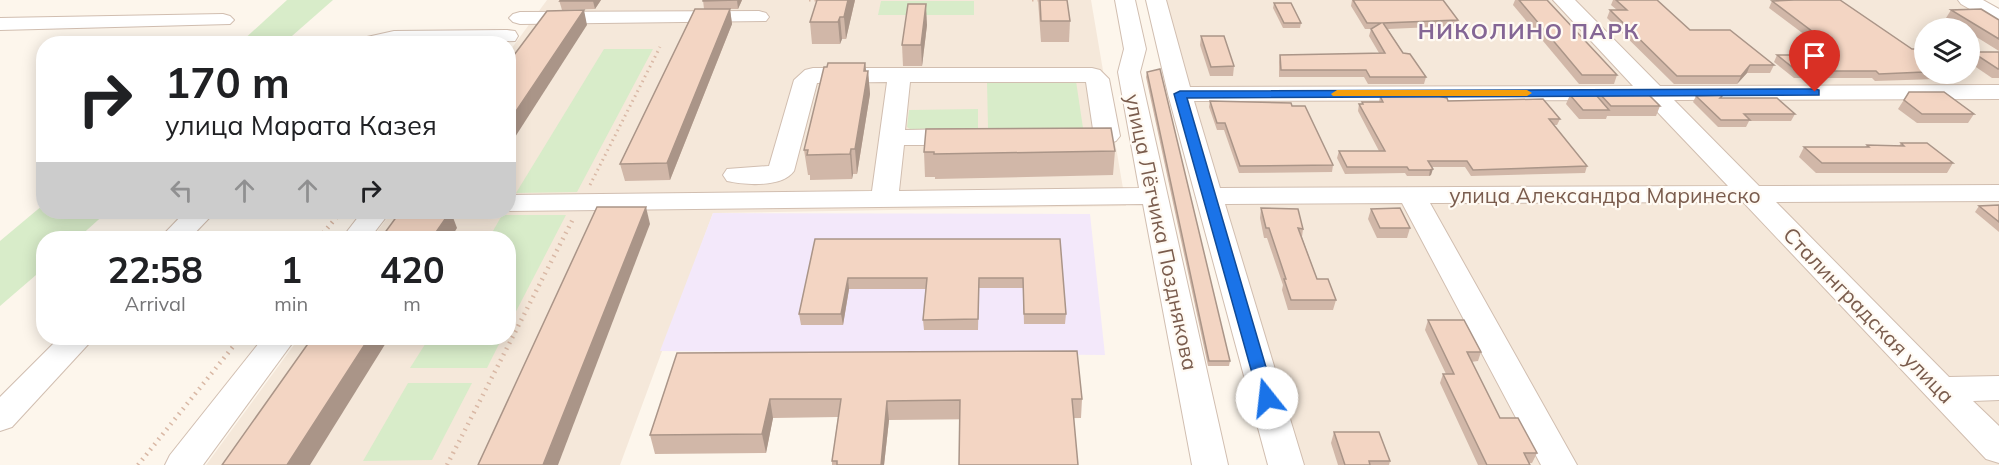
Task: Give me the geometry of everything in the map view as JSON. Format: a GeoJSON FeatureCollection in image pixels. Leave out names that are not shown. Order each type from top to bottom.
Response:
{"type":"FeatureCollection","features":[{"type":"Feature","properties":{"kind":"street"},"geometry":{"type":"LineString","coordinates":[[507,36],[534,0]]}},
{"type":"Feature","properties":{"kind":"street","name":"улица Лётчика Позднякова"},"geometry":{"type":"LineString","coordinates":[[1125,0],[1135,49],[1130,72],[1210,465]]}},
{"type":"Feature","properties":{"kind":"street"},"geometry":{"type":"LineString","coordinates":[[1156,0],[1180,94],[1286,465]]}},
{"type":"Feature","properties":{"kind":"street","name":"Сталинградская улица"},"geometry":{"type":"LineString","coordinates":[[1563,0],[1999,449]]}},
{"type":"Feature","properties":{"kind":"street"},"geometry":{"type":"LineString","coordinates":[[1968,0],[1999,18]]}},
{"type":"Feature","properties":{"kind":"street"},"geometry":{"type":"LineString","coordinates":[[520,18],[614,18],[605,33],[607,37],[662,36],[667,32],[674,17],[759,17]]}},
{"type":"Feature","properties":{"kind":"street"},"geometry":{"type":"LineString","coordinates":[[0,24],[223,20]]}},
{"type":"Feature","properties":{"kind":"street"},"geometry":{"type":"LineString","coordinates":[[736,175],[768,175],[781,171],[808,77],[819,75],[1092,75],[1096,79],[1095,136],[1142,135]]}},
{"type":"Feature","properties":{"kind":"street"},"geometry":{"type":"LineString","coordinates":[[885,199],[899,75]]}},
{"type":"Feature","properties":{"kind":"street"},"geometry":{"type":"LineString","coordinates":[[1180,94],[1999,92]]}},
{"type":"Feature","properties":{"kind":"street"},"geometry":{"type":"LineString","coordinates":[[892,138],[987,137]]}},
{"type":"Feature","properties":{"kind":"street","name":"улица Александра Маринеско"},"geometry":{"type":"LineString","coordinates":[[1210,196],[1999,193]]}},
{"type":"Feature","properties":{"kind":"street"},"geometry":{"type":"LineString","coordinates":[[516,202],[1155,196]]}},
{"type":"Feature","properties":{"kind":"street"},"geometry":{"type":"LineString","coordinates":[[1412,196],[1559,465]]}},
{"type":"Feature","properties":{"kind":"street"},"geometry":{"type":"LineString","coordinates":[[181,231],[194,219]]}},
{"type":"Feature","properties":{"kind":"street"},"geometry":{"type":"LineString","coordinates":[[361,231],[371,219]]}},
{"type":"Feature","properties":{"kind":"street"},"geometry":{"type":"LineString","coordinates":[[0,418],[71,345]]}},
{"type":"Feature","properties":{"kind":"street"},"geometry":{"type":"LineString","coordinates":[[183,465],[275,345]]}},
{"type":"Feature","properties":{"kind":"street"},"geometry":{"type":"LineString","coordinates":[[1940,389],[1999,388]]}},
{"type":"Feature","properties":{"kind":"path"},"geometry":{"type":"LineString","coordinates":[[809,0],[821,0]]}},
{"type":"Feature","properties":{"kind":"path"},"geometry":{"type":"LineString","coordinates":[[1032,0],[1041,0]]}},
{"type":"Feature","properties":{"kind":"path"},"geometry":{"type":"LineString","coordinates":[[516,331],[660,47]]}},
{"type":"Feature","properties":{"kind":"path"},"geometry":{"type":"LineString","coordinates":[[325,231],[335,219]]}},
{"type":"Feature","properties":{"kind":"path"},"geometry":{"type":"LineString","coordinates":[[138,465],[234,345]]}},
{"type":"Feature","properties":{"kind":"path"},"geometry":{"type":"LineString","coordinates":[[447,465],[509,345]]}},
{"type":"Feature","properties":{"kind":"shaded area"},"geometry":{"type":"Polygon","coordinates":[[[547,0],[1091,0],[1126,206],[713,213],[620,465],[206,465],[294,345],[516,345],[516,231],[377,231],[387,219],[516,219],[516,42],[547,0]]]}},
{"type":"Feature","properties":{"kind":"shaded area"},"geometry":{"type":"Polygon","coordinates":[[[1160,0],[1556,0],[1641,87],[1188,91],[1160,0]]]}},
{"type":"Feature","properties":{"kind":"shaded area"},"geometry":{"type":"Polygon","coordinates":[[[1569,0],[1963,0],[1999,21],[1999,88],[1661,89],[1569,0]]]}},
{"type":"Feature","properties":{"kind":"shaded area"},"geometry":{"type":"Polygon","coordinates":[[[1999,94],[1999,191],[1766,192],[1752,185],[1666,99],[1999,94]]]}},
{"type":"Feature","properties":{"kind":"shaded area"},"geometry":{"type":"Polygon","coordinates":[[[1648,97],[1734,189],[1215,190],[1188,100],[1648,97]]]}},
{"type":"Feature","properties":{"kind":"shaded area"},"geometry":{"type":"Polygon","coordinates":[[[1727,198],[1749,202],[1999,461],[1999,465],[1567,465],[1426,211],[1429,199],[1727,198]]]}},
{"type":"Feature","properties":{"kind":"shaded area"},"geometry":{"type":"Polygon","coordinates":[[[1408,199],[1552,465],[1292,465],[1221,210],[1226,202],[1408,199]]]}},
{"type":"Feature","properties":{"kind":"shaded area"},"geometry":{"type":"Polygon","coordinates":[[[1999,199],[1999,383],[1953,380],[1944,375],[1778,204],[1786,200],[1999,199]]]}},
{"type":"Feature","properties":{"kind":"shaded area"},"geometry":{"type":"Polygon","coordinates":[[[713,213],[1090,214],[1105,355],[660,351],[713,213]]]}},
{"type":"Feature","properties":{"kind":"shaded area"},"geometry":{"type":"Polygon","coordinates":[[[1999,394],[1999,434],[1966,400],[1999,394]]]}},
{"type":"Feature","properties":{"kind":"green space"},"geometry":{"type":"Polygon","coordinates":[[[287,0],[333,0],[292,36],[248,36],[287,0]]]}},
{"type":"Feature","properties":{"kind":"green space"},"geometry":{"type":"Polygon","coordinates":[[[881,1],[974,1],[974,15],[878,15],[881,1]]]}},
{"type":"Feature","properties":{"kind":"green space"},"geometry":{"type":"Polygon","coordinates":[[[604,49],[653,49],[577,192],[516,193],[604,49]]]}},
{"type":"Feature","properties":{"kind":"green space"},"geometry":{"type":"Polygon","coordinates":[[[1076,81],[1083,128],[988,128],[987,82],[1076,81]]]}},
{"type":"Feature","properties":{"kind":"green space"},"geometry":{"type":"Polygon","coordinates":[[[978,109],[978,130],[913,131],[907,127],[909,110],[978,109]]]}},
{"type":"Feature","properties":{"kind":"green space"},"geometry":{"type":"Polygon","coordinates":[[[36,211],[36,219],[99,219],[86,231],[36,231],[36,275],[0,306],[0,241],[36,211]]]}},
{"type":"Feature","properties":{"kind":"green space"},"geometry":{"type":"Polygon","coordinates":[[[516,215],[566,215],[516,311],[516,231],[493,231],[500,219],[516,219],[516,215]]]}},
{"type":"Feature","properties":{"kind":"green space"},"geometry":{"type":"Polygon","coordinates":[[[425,345],[498,345],[487,368],[410,368],[425,345]]]}},
{"type":"Feature","properties":{"kind":"green space"},"geometry":{"type":"Polygon","coordinates":[[[408,383],[472,383],[432,460],[363,461],[408,383]]]}},
{"type":"Feature","properties":{"kind":"building"},"geometry":{"type":"Polygon","coordinates":[[[561,0],[594,0],[560,1],[561,0]]]}},
{"type":"Feature","properties":{"kind":"building"},"geometry":{"type":"Polygon","coordinates":[[[817,0],[848,0],[844,17],[840,17],[838,22],[810,22],[817,0]]]}},
{"type":"Feature","properties":{"kind":"building"},"geometry":{"type":"Polygon","coordinates":[[[1040,0],[1067,0],[1070,21],[1041,21],[1040,0]]]}},
{"type":"Feature","properties":{"kind":"building"},"geometry":{"type":"Polygon","coordinates":[[[1353,0],[1443,0],[1458,20],[1383,23],[1403,53],[1410,54],[1426,77],[1370,77],[1366,70],[1281,70],[1280,55],[1385,53],[1371,29],[1381,23],[1367,23],[1353,0]]]}},
{"type":"Feature","properties":{"kind":"building"},"geometry":{"type":"Polygon","coordinates":[[[1519,0],[1547,0],[1617,75],[1582,75],[1519,0]]]}},
{"type":"Feature","properties":{"kind":"building"},"geometry":{"type":"Polygon","coordinates":[[[1616,0],[1657,0],[1690,30],[1730,30],[1774,65],[1750,65],[1741,76],[1677,76],[1610,10],[1627,10],[1616,0]]]}},
{"type":"Feature","properties":{"kind":"building"},"geometry":{"type":"Polygon","coordinates":[[[1840,0],[1914,49],[1914,72],[1879,74],[1876,71],[1797,71],[1777,55],[1838,55],[1811,35],[1817,35],[1772,1],[1840,0]]]}},
{"type":"Feature","properties":{"kind":"building"},"geometry":{"type":"Polygon","coordinates":[[[1274,3],[1291,3],[1301,23],[1284,23],[1274,3]]]}},
{"type":"Feature","properties":{"kind":"building"},"geometry":{"type":"Polygon","coordinates":[[[908,4],[926,4],[921,45],[902,45],[908,4]]]}},
{"type":"Feature","properties":{"kind":"building"},"geometry":{"type":"Polygon","coordinates":[[[695,9],[730,9],[667,163],[620,164],[695,9]]]}},
{"type":"Feature","properties":{"kind":"building"},"geometry":{"type":"Polygon","coordinates":[[[1981,9],[1999,20],[1999,39],[1980,28],[1980,18],[1964,18],[1951,10],[1981,9]]]}},
{"type":"Feature","properties":{"kind":"building"},"geometry":{"type":"Polygon","coordinates":[[[584,10],[516,111],[516,52],[547,11],[584,10]]]}},
{"type":"Feature","properties":{"kind":"building"},"geometry":{"type":"Polygon","coordinates":[[[1201,36],[1224,36],[1234,66],[1211,67],[1201,36]]]}},
{"type":"Feature","properties":{"kind":"building"},"geometry":{"type":"Polygon","coordinates":[[[1980,52],[1999,52],[1998,69],[1980,57],[1980,52]]]}},
{"type":"Feature","properties":{"kind":"building"},"geometry":{"type":"Polygon","coordinates":[[[828,63],[865,63],[864,71],[868,71],[855,149],[851,149],[850,154],[807,155],[808,150],[804,150],[824,67],[827,67],[828,63]]]}},
{"type":"Feature","properties":{"kind":"building"},"geometry":{"type":"Polygon","coordinates":[[[1160,69],[1230,361],[1209,361],[1147,72],[1160,69]]]}},
{"type":"Feature","properties":{"kind":"building"},"geometry":{"type":"Polygon","coordinates":[[[1909,92],[1944,92],[1974,114],[1922,114],[1904,100],[1909,92]]]}},
{"type":"Feature","properties":{"kind":"building"},"geometry":{"type":"Polygon","coordinates":[[[1599,93],[1647,93],[1660,106],[1611,106],[1599,93]]]}},
{"type":"Feature","properties":{"kind":"building"},"geometry":{"type":"Polygon","coordinates":[[[1570,95],[1596,95],[1609,110],[1583,110],[1570,95]]]}},
{"type":"Feature","properties":{"kind":"building"},"geometry":{"type":"Polygon","coordinates":[[[1723,95],[1720,98],[1777,98],[1795,114],[1744,114],[1750,120],[1721,120],[1696,96],[1723,95]]]}},
{"type":"Feature","properties":{"kind":"building"},"geometry":{"type":"Polygon","coordinates":[[[1380,96],[1438,96],[1447,98],[1448,101],[1543,99],[1560,119],[1549,119],[1587,166],[1473,170],[1467,161],[1428,161],[1433,169],[1347,167],[1339,151],[1385,151],[1359,104],[1383,102],[1380,96]]]}},
{"type":"Feature","properties":{"kind":"building"},"geometry":{"type":"Polygon","coordinates":[[[1210,101],[1291,103],[1292,106],[1305,106],[1333,165],[1240,166],[1225,123],[1217,123],[1210,101]]]}},
{"type":"Feature","properties":{"kind":"building"},"geometry":{"type":"Polygon","coordinates":[[[1111,128],[1115,151],[934,154],[934,152],[924,152],[926,129],[1111,128]]]}},
{"type":"Feature","properties":{"kind":"building"},"geometry":{"type":"Polygon","coordinates":[[[1901,143],[1927,143],[1953,163],[1822,163],[1804,147],[1904,146],[1901,143]]]}},
{"type":"Feature","properties":{"kind":"building"},"geometry":{"type":"Polygon","coordinates":[[[1999,205],[1999,222],[1979,206],[1999,205]]]}},
{"type":"Feature","properties":{"kind":"building"},"geometry":{"type":"Polygon","coordinates":[[[597,207],[646,207],[543,465],[478,465],[597,207]]]}},
{"type":"Feature","properties":{"kind":"building"},"geometry":{"type":"Polygon","coordinates":[[[1261,208],[1298,209],[1303,229],[1298,228],[1317,279],[1328,279],[1336,300],[1291,300],[1261,208]]]}},
{"type":"Feature","properties":{"kind":"building"},"geometry":{"type":"Polygon","coordinates":[[[1400,208],[1410,228],[1380,228],[1371,209],[1400,208]]]}},
{"type":"Feature","properties":{"kind":"building"},"geometry":{"type":"Polygon","coordinates":[[[395,219],[445,219],[437,231],[386,231],[395,219]]]}},
{"type":"Feature","properties":{"kind":"building"},"geometry":{"type":"Polygon","coordinates":[[[815,239],[1060,239],[1066,314],[1024,314],[1023,278],[979,278],[978,319],[923,320],[927,278],[848,278],[841,314],[799,314],[815,239]]]}},
{"type":"Feature","properties":{"kind":"building"},"geometry":{"type":"Polygon","coordinates":[[[1428,320],[1464,320],[1481,352],[1467,352],[1500,418],[1518,418],[1537,453],[1524,453],[1530,465],[1487,465],[1443,374],[1454,374],[1428,320]]]}},
{"type":"Feature","properties":{"kind":"building"},"geometry":{"type":"Polygon","coordinates":[[[307,345],[364,345],[287,465],[222,465],[307,345]]]}},
{"type":"Feature","properties":{"kind":"building"},"geometry":{"type":"Polygon","coordinates":[[[1077,351],[1082,399],[1072,399],[1078,465],[959,465],[960,400],[887,401],[881,465],[837,465],[837,461],[832,461],[841,399],[770,399],[762,434],[650,435],[677,353],[1077,351]]]}},
{"type":"Feature","properties":{"kind":"building"},"geometry":{"type":"Polygon","coordinates":[[[1334,432],[1379,432],[1390,461],[1369,461],[1370,465],[1345,465],[1334,432]]]}},
{"type":"Feature","properties":{"kind":"slow traffic"},"geometry":{"type":"LineString","coordinates":[[1337,94],[1527,93]]}},
{"type":"Feature","properties":{"kind":"district","name":"НИКОЛИНО ПАРК"},"geometry":{"type":"Point","coordinates":[1529,31]}},
{"type":"Feature","properties":{"kind":"route"},"geometry":{"type":"LineString","coordinates":[[1267,398],[1180,94],[1815,92]]}}]}
